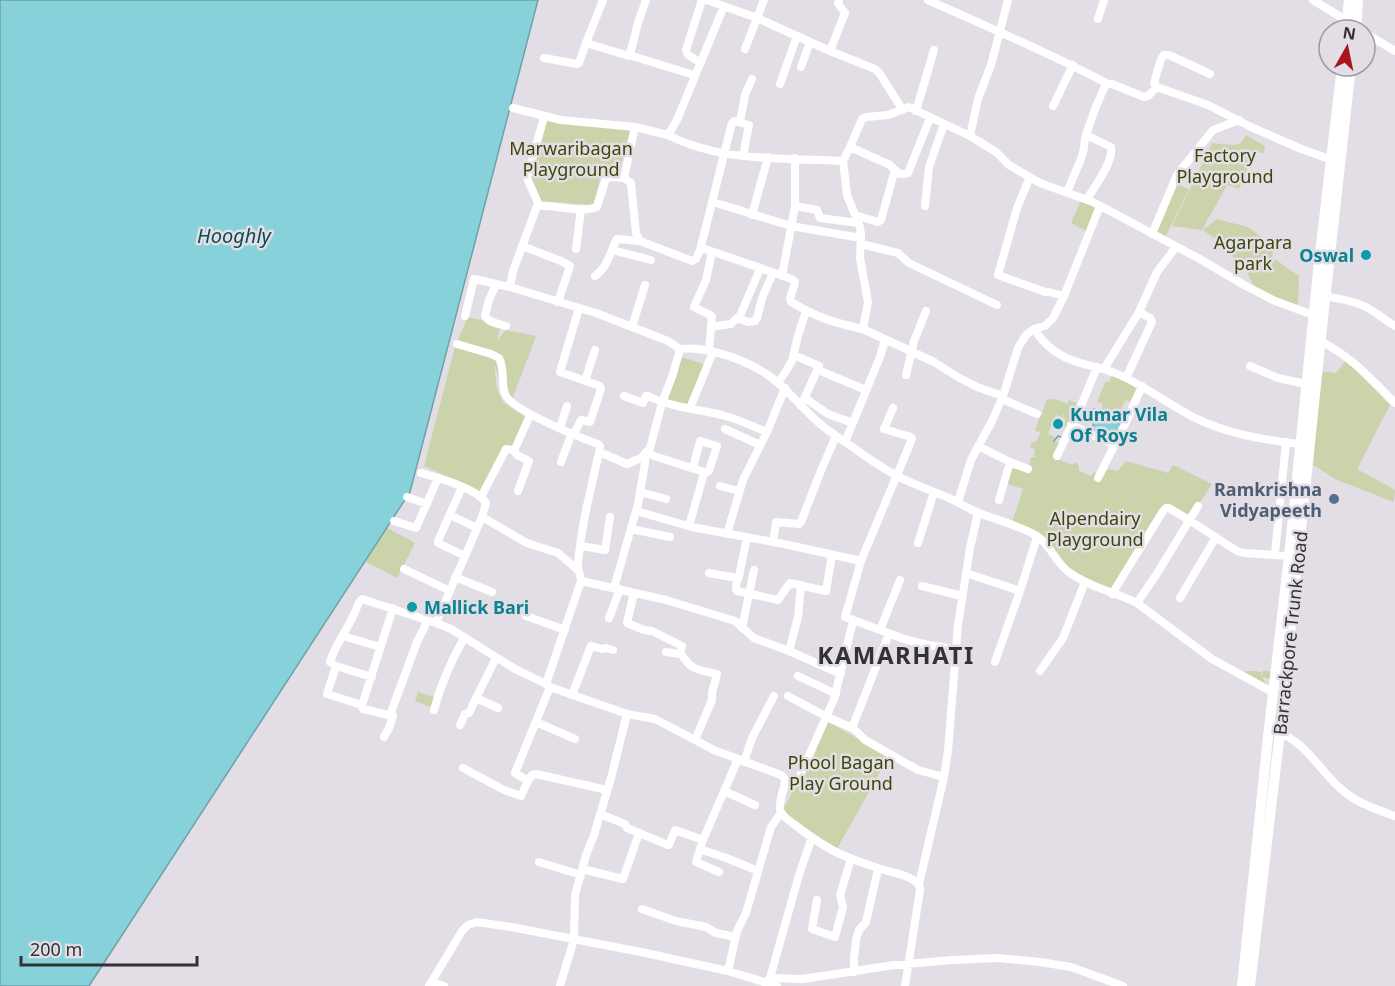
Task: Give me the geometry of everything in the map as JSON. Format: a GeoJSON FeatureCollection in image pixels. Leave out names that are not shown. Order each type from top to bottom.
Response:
{"type":"FeatureCollection","features":[{"type":"Feature","properties":{"kind":"main road"},"geometry":{"type":"LineString","coordinates":[[1349,0],[1353,18]]}},
{"type":"Feature","properties":{"kind":"main road"},"geometry":{"type":"LineString","coordinates":[[1356,18],[1358,0]]}},
{"type":"Feature","properties":{"kind":"main road","name":"Barrackpore Trunk Road"},"geometry":{"type":"LineString","coordinates":[[1250,986],[1300,488],[1300,444],[1306,384],[1318,317],[1341,78]]}},
{"type":"Feature","properties":{"kind":"main road","name":"Barrackpore Trunk Road"},"geometry":{"type":"LineString","coordinates":[[1242,986],[1274,732],[1274,693],[1289,556],[1320,342],[1318,317],[1325,296],[1350,78]]}},
{"type":"Feature","properties":{"kind":"street"},"geometry":{"type":"LineString","coordinates":[[544,58],[579,63],[603,0]]}},
{"type":"Feature","properties":{"kind":"street"},"geometry":{"type":"LineString","coordinates":[[629,56],[646,0]]}},
{"type":"Feature","properties":{"kind":"street"},"geometry":{"type":"LineString","coordinates":[[699,62],[688,56],[686,50],[702,0]]}},
{"type":"Feature","properties":{"kind":"street"},"geometry":{"type":"LineString","coordinates":[[707,0],[757,18],[875,69],[902,109]]}},
{"type":"Feature","properties":{"kind":"street"},"geometry":{"type":"LineString","coordinates":[[745,49],[764,0]]}},
{"type":"Feature","properties":{"kind":"street"},"geometry":{"type":"LineString","coordinates":[[928,0],[1073,65],[1108,84],[1144,97],[1157,87]]}},
{"type":"Feature","properties":{"kind":"street"},"geometry":{"type":"LineString","coordinates":[[970,136],[978,99],[992,65],[1008,0]]}},
{"type":"Feature","properties":{"kind":"street"},"geometry":{"type":"LineString","coordinates":[[1098,20],[1104,0]]}},
{"type":"Feature","properties":{"kind":"street"},"geometry":{"type":"LineString","coordinates":[[1313,0],[1340,18]]}},
{"type":"Feature","properties":{"kind":"street"},"geometry":{"type":"LineString","coordinates":[[830,51],[845,14],[836,1]]}},
{"type":"Feature","properties":{"kind":"street"},"geometry":{"type":"LineString","coordinates":[[668,135],[677,120],[724,6]]}},
{"type":"Feature","properties":{"kind":"street"},"geometry":{"type":"LineString","coordinates":[[780,84],[797,36]]}},
{"type":"Feature","properties":{"kind":"street"},"geometry":{"type":"LineString","coordinates":[[1377,41],[1395,51]]}},
{"type":"Feature","properties":{"kind":"street"},"geometry":{"type":"LineString","coordinates":[[801,67],[810,42]]}},
{"type":"Feature","properties":{"kind":"street"},"geometry":{"type":"LineString","coordinates":[[586,43],[694,75]]}},
{"type":"Feature","properties":{"kind":"street"},"geometry":{"type":"LineString","coordinates":[[916,111],[934,50]]}},
{"type":"Feature","properties":{"kind":"street"},"geometry":{"type":"LineString","coordinates":[[1210,74],[1169,55],[1161,59],[1154,83],[1157,87],[1208,105],[1299,148],[1332,160]]}},
{"type":"Feature","properties":{"kind":"street"},"geometry":{"type":"LineString","coordinates":[[1053,106],[1073,65]]}},
{"type":"Feature","properties":{"kind":"street"},"geometry":{"type":"LineString","coordinates":[[740,122],[745,95],[752,79]]}},
{"type":"Feature","properties":{"kind":"street"},"geometry":{"type":"LineString","coordinates":[[1067,192],[1081,159],[1095,109],[1108,84]]}},
{"type":"Feature","properties":{"kind":"street"},"geometry":{"type":"LineString","coordinates":[[862,329],[868,302],[861,264],[861,241],[846,189],[843,160],[862,119],[888,116],[909,107],[970,136],[996,152],[1009,165],[1040,183],[1100,206],[1264,296],[1318,317]]}},
{"type":"Feature","properties":{"kind":"street"},"geometry":{"type":"LineString","coordinates":[[513,108],[578,123],[635,127],[668,135],[690,145],[724,154],[843,160]]}},
{"type":"Feature","properties":{"kind":"street"},"geometry":{"type":"LineString","coordinates":[[539,205],[527,178],[544,117]]}},
{"type":"Feature","properties":{"kind":"street"},"geometry":{"type":"LineString","coordinates":[[795,206],[818,211],[819,218],[879,222],[894,173],[908,173],[930,117]]}},
{"type":"Feature","properties":{"kind":"street"},"geometry":{"type":"LineString","coordinates":[[1152,234],[1177,175],[1213,130],[1239,120]]}},
{"type":"Feature","properties":{"kind":"street"},"geometry":{"type":"LineString","coordinates":[[595,276],[601,272],[618,239],[640,242],[692,261],[695,260],[700,250],[713,202],[732,123],[735,121],[749,125],[743,156]]}},
{"type":"Feature","properties":{"kind":"street"},"geometry":{"type":"LineString","coordinates":[[925,206],[929,167],[944,124]]}},
{"type":"Feature","properties":{"kind":"street"},"geometry":{"type":"LineString","coordinates":[[624,178],[635,127]]}},
{"type":"Feature","properties":{"kind":"street"},"geometry":{"type":"LineString","coordinates":[[1086,135],[1112,149],[1110,158],[1087,200]]}},
{"type":"Feature","properties":{"kind":"street"},"geometry":{"type":"LineString","coordinates":[[850,147],[890,165],[898,173]]}},
{"type":"Feature","properties":{"kind":"street"},"geometry":{"type":"LineString","coordinates":[[752,215],[768,157]]}},
{"type":"Feature","properties":{"kind":"street"},"geometry":{"type":"LineString","coordinates":[[782,276],[795,206],[795,158]]}},
{"type":"Feature","properties":{"kind":"street"},"geometry":{"type":"LineString","coordinates":[[1030,177],[1017,208],[998,275],[1045,292],[1064,296]]}},
{"type":"Feature","properties":{"kind":"street"},"geometry":{"type":"LineString","coordinates":[[539,205],[597,207],[606,178],[624,178],[631,183],[636,233],[640,242]]}},
{"type":"Feature","properties":{"kind":"street"},"geometry":{"type":"LineString","coordinates":[[713,202],[791,226],[861,241],[898,253],[909,263],[997,305]]}},
{"type":"Feature","properties":{"kind":"street"},"geometry":{"type":"LineString","coordinates":[[510,287],[513,271],[536,207],[539,205]]}},
{"type":"Feature","properties":{"kind":"street"},"geometry":{"type":"LineString","coordinates":[[958,502],[971,460],[1002,397],[1018,348],[1026,335],[1050,322],[1064,296],[1100,206]]}},
{"type":"Feature","properties":{"kind":"street"},"geometry":{"type":"LineString","coordinates":[[576,249],[581,208]]}},
{"type":"Feature","properties":{"kind":"street"},"geometry":{"type":"LineString","coordinates":[[522,246],[570,266],[558,302]]}},
{"type":"Feature","properties":{"kind":"street"},"geometry":{"type":"LineString","coordinates":[[1057,456],[1100,368],[1139,312],[1157,272],[1176,247]]}},
{"type":"Feature","properties":{"kind":"street"},"geometry":{"type":"LineString","coordinates":[[700,250],[705,249],[794,280],[790,301],[806,311],[837,323],[862,329],[911,351],[966,382],[1037,414]]}},
{"type":"Feature","properties":{"kind":"street"},"geometry":{"type":"LineString","coordinates":[[612,250],[651,260]]}},
{"type":"Feature","properties":{"kind":"street"},"geometry":{"type":"LineString","coordinates":[[690,408],[711,352],[711,315],[694,307],[706,280],[712,252]]}},
{"type":"Feature","properties":{"kind":"street"},"geometry":{"type":"LineString","coordinates":[[711,327],[731,324],[739,318],[760,269]]}},
{"type":"Feature","properties":{"kind":"street"},"geometry":{"type":"LineString","coordinates":[[739,318],[748,322],[756,320],[762,298],[773,273]]}},
{"type":"Feature","properties":{"kind":"street"},"geometry":{"type":"LineString","coordinates":[[465,316],[474,279],[510,287],[579,308],[668,341],[680,349],[711,352],[747,363],[782,385],[820,425],[896,476],[1037,537],[1066,570],[1085,582],[1137,603],[1212,659],[1274,693]]}},
{"type":"Feature","properties":{"kind":"street"},"geometry":{"type":"LineString","coordinates":[[496,284],[485,316],[492,322],[506,326]]}},
{"type":"Feature","properties":{"kind":"street"},"geometry":{"type":"LineString","coordinates":[[632,327],[645,285]]}},
{"type":"Feature","properties":{"kind":"street"},"geometry":{"type":"LineString","coordinates":[[1325,296],[1356,303],[1395,326]]}},
{"type":"Feature","properties":{"kind":"street"},"geometry":{"type":"LineString","coordinates":[[561,462],[581,420],[590,422],[601,388],[560,371],[579,308]]}},
{"type":"Feature","properties":{"kind":"street"},"geometry":{"type":"LineString","coordinates":[[727,534],[743,480],[766,432],[794,355],[806,311]]}},
{"type":"Feature","properties":{"kind":"street"},"geometry":{"type":"LineString","coordinates":[[906,375],[916,334],[927,311]]}},
{"type":"Feature","properties":{"kind":"street"},"geometry":{"type":"LineString","coordinates":[[1126,378],[1152,322],[1150,318],[1139,312]]}},
{"type":"Feature","properties":{"kind":"street"},"geometry":{"type":"LineString","coordinates":[[1034,329],[1041,341],[1053,351],[1126,378],[1187,414],[1238,434],[1300,444]]}},
{"type":"Feature","properties":{"kind":"street"},"geometry":{"type":"LineString","coordinates":[[845,442],[885,340]]}},
{"type":"Feature","properties":{"kind":"street"},"geometry":{"type":"LineString","coordinates":[[1320,342],[1352,360],[1395,403]]}},
{"type":"Feature","properties":{"kind":"street"},"geometry":{"type":"LineString","coordinates":[[457,344],[499,358],[504,394],[530,415],[600,446],[584,513],[578,570]]}},
{"type":"Feature","properties":{"kind":"street"},"geometry":{"type":"LineString","coordinates":[[599,455],[604,454],[627,464],[641,458],[646,453],[652,444],[662,403],[680,349]]}},
{"type":"Feature","properties":{"kind":"street"},"geometry":{"type":"LineString","coordinates":[[585,381],[595,350]]}},
{"type":"Feature","properties":{"kind":"street"},"geometry":{"type":"LineString","coordinates":[[794,355],[819,365],[801,406]]}},
{"type":"Feature","properties":{"kind":"street"},"geometry":{"type":"LineString","coordinates":[[1250,366],[1278,378],[1306,384]]}},
{"type":"Feature","properties":{"kind":"street"},"geometry":{"type":"LineString","coordinates":[[818,370],[866,390]]}},
{"type":"Feature","properties":{"kind":"street"},"geometry":{"type":"LineString","coordinates":[[1098,478],[1142,386]]}},
{"type":"Feature","properties":{"kind":"street"},"geometry":{"type":"LineString","coordinates":[[624,396],[643,403],[647,396],[662,403],[725,416],[766,432]]}},
{"type":"Feature","properties":{"kind":"street"},"geometry":{"type":"LineString","coordinates":[[805,398],[828,414],[853,423]]}},
{"type":"Feature","properties":{"kind":"street"},"geometry":{"type":"LineString","coordinates":[[560,428],[567,406]]}},
{"type":"Feature","properties":{"kind":"street"},"geometry":{"type":"LineString","coordinates":[[893,408],[884,429],[912,438],[861,561],[845,616],[889,634],[928,645],[955,649]]}},
{"type":"Feature","properties":{"kind":"street"},"geometry":{"type":"LineString","coordinates":[[514,450],[530,415]]}},
{"type":"Feature","properties":{"kind":"street"},"geometry":{"type":"LineString","coordinates":[[1071,425],[1115,446]]}},
{"type":"Feature","properties":{"kind":"street"},"geometry":{"type":"LineString","coordinates":[[725,429],[760,444]]}},
{"type":"Feature","properties":{"kind":"street"},"geometry":{"type":"LineString","coordinates":[[773,542],[776,522],[799,524],[801,522],[836,436]]}},
{"type":"Feature","properties":{"kind":"street"},"geometry":{"type":"LineString","coordinates":[[646,453],[704,472],[709,471],[717,446],[700,441],[693,468]]}},
{"type":"Feature","properties":{"kind":"street"},"geometry":{"type":"LineString","coordinates":[[1275,554],[1287,442]]}},
{"type":"Feature","properties":{"kind":"street"},"geometry":{"type":"LineString","coordinates":[[978,446],[1028,469]]}},
{"type":"Feature","properties":{"kind":"street"},"geometry":{"type":"LineString","coordinates":[[481,497],[506,449],[514,450]]}},
{"type":"Feature","properties":{"kind":"street"},"geometry":{"type":"LineString","coordinates":[[514,450],[517,455],[529,461],[518,491]]}},
{"type":"Feature","properties":{"kind":"street"},"geometry":{"type":"LineString","coordinates":[[609,618],[636,511],[646,453]]}},
{"type":"Feature","properties":{"kind":"street"},"geometry":{"type":"LineString","coordinates":[[999,500],[1010,462]]}},
{"type":"Feature","properties":{"kind":"street"},"geometry":{"type":"LineString","coordinates":[[689,526],[704,472]]}},
{"type":"Feature","properties":{"kind":"street"},"geometry":{"type":"LineString","coordinates":[[384,737],[393,717],[390,715],[417,642],[450,591],[483,517],[486,505],[481,497],[438,478],[420,473]]}},
{"type":"Feature","properties":{"kind":"street"},"geometry":{"type":"LineString","coordinates":[[394,521],[416,528],[438,478]]}},
{"type":"Feature","properties":{"kind":"street"},"geometry":{"type":"LineString","coordinates":[[720,486],[739,491]]}},
{"type":"Feature","properties":{"kind":"street"},"geometry":{"type":"LineString","coordinates":[[462,488],[438,542],[465,556]]}},
{"type":"Feature","properties":{"kind":"street"},"geometry":{"type":"LineString","coordinates":[[640,492],[666,500]]}},
{"type":"Feature","properties":{"kind":"street"},"geometry":{"type":"LineString","coordinates":[[918,543],[934,492]]}},
{"type":"Feature","properties":{"kind":"street"},"geometry":{"type":"LineString","coordinates":[[407,497],[427,504]]}},
{"type":"Feature","properties":{"kind":"street"},"geometry":{"type":"LineString","coordinates":[[1137,603],[1198,506]]}},
{"type":"Feature","properties":{"kind":"street"},"geometry":{"type":"LineString","coordinates":[[1112,594],[1164,509],[1169,508],[1240,552],[1289,556]]}},
{"type":"Feature","properties":{"kind":"street"},"geometry":{"type":"LineString","coordinates":[[636,511],[689,526],[861,561]]}},
{"type":"Feature","properties":{"kind":"street"},"geometry":{"type":"LineString","coordinates":[[905,986],[920,884],[944,777],[955,649],[971,540],[978,513]]}},
{"type":"Feature","properties":{"kind":"street"},"geometry":{"type":"LineString","coordinates":[[450,514],[477,528]]}},
{"type":"Feature","properties":{"kind":"street"},"geometry":{"type":"LineString","coordinates":[[483,517],[527,543],[558,554],[578,570],[581,576],[536,722],[515,773],[528,781]]}},
{"type":"Feature","properties":{"kind":"street"},"geometry":{"type":"LineString","coordinates":[[581,546],[605,550],[610,517]]}},
{"type":"Feature","properties":{"kind":"street"},"geometry":{"type":"LineString","coordinates":[[631,529],[670,537]]}},
{"type":"Feature","properties":{"kind":"street"},"geometry":{"type":"LineString","coordinates":[[747,537],[736,590],[778,600],[789,584],[826,590],[832,555]]}},
{"type":"Feature","properties":{"kind":"street"},"geometry":{"type":"LineString","coordinates":[[996,662],[1037,537]]}},
{"type":"Feature","properties":{"kind":"street"},"geometry":{"type":"LineString","coordinates":[[1180,598],[1216,537]]}},
{"type":"Feature","properties":{"kind":"street"},"geometry":{"type":"LineString","coordinates":[[404,569],[450,591]]}},
{"type":"Feature","properties":{"kind":"street"},"geometry":{"type":"LineString","coordinates":[[742,628],[754,570]]}},
{"type":"Feature","properties":{"kind":"street"},"geometry":{"type":"LineString","coordinates":[[709,573],[738,579]]}},
{"type":"Feature","properties":{"kind":"street"},"geometry":{"type":"LineString","coordinates":[[966,573],[1020,591]]}},
{"type":"Feature","properties":{"kind":"street"},"geometry":{"type":"LineString","coordinates":[[455,577],[492,592]]}},
{"type":"Feature","properties":{"kind":"street"},"geometry":{"type":"LineString","coordinates":[[879,630],[900,580]]}},
{"type":"Feature","properties":{"kind":"street"},"geometry":{"type":"LineString","coordinates":[[581,582],[666,600],[735,621],[754,638],[841,674]]}},
{"type":"Feature","properties":{"kind":"street"},"geometry":{"type":"LineString","coordinates":[[1040,671],[1063,638],[1085,582]]}},
{"type":"Feature","properties":{"kind":"street"},"geometry":{"type":"LineString","coordinates":[[789,651],[798,616],[801,585]]}},
{"type":"Feature","properties":{"kind":"street"},"geometry":{"type":"LineString","coordinates":[[922,586],[962,596]]}},
{"type":"Feature","properties":{"kind":"street"},"geometry":{"type":"LineString","coordinates":[[634,593],[627,623],[642,630],[652,631],[682,646],[680,654]]}},
{"type":"Feature","properties":{"kind":"street"},"geometry":{"type":"LineString","coordinates":[[372,677],[336,666],[330,660],[361,599],[451,629],[496,658],[548,686],[627,714],[655,719],[714,750],[783,776],[785,784],[780,805],[781,813],[771,826],[746,913],[735,937],[728,971]]}},
{"type":"Feature","properties":{"kind":"street"},"geometry":{"type":"LineString","coordinates":[[362,705],[393,608]]}},
{"type":"Feature","properties":{"kind":"street"},"geometry":{"type":"LineString","coordinates":[[526,616],[565,630]]}},
{"type":"Feature","properties":{"kind":"street"},"geometry":{"type":"LineString","coordinates":[[785,784],[797,783],[827,717],[836,694],[854,621]]}},
{"type":"Feature","properties":{"kind":"street"},"geometry":{"type":"LineString","coordinates":[[852,728],[889,634]]}},
{"type":"Feature","properties":{"kind":"street"},"geometry":{"type":"LineString","coordinates":[[342,636],[380,647]]}},
{"type":"Feature","properties":{"kind":"street"},"geometry":{"type":"LineString","coordinates":[[434,710],[448,666],[464,638]]}},
{"type":"Feature","properties":{"kind":"street"},"geometry":{"type":"LineString","coordinates":[[572,695],[591,646],[613,650]]}},
{"type":"Feature","properties":{"kind":"street"},"geometry":{"type":"LineString","coordinates":[[666,652],[680,654],[687,662],[700,670],[717,674],[712,700],[695,740]]}},
{"type":"Feature","properties":{"kind":"street"},"geometry":{"type":"LineString","coordinates":[[460,725],[465,714],[469,713],[496,658]]}},
{"type":"Feature","properties":{"kind":"street"},"geometry":{"type":"LineString","coordinates":[[336,666],[327,694],[362,705],[363,709],[390,715]]}},
{"type":"Feature","properties":{"kind":"street"},"geometry":{"type":"LineString","coordinates":[[798,676],[836,694]]}},
{"type":"Feature","properties":{"kind":"street"},"geometry":{"type":"LineString","coordinates":[[719,872],[696,862],[700,849],[724,791],[774,696]]}},
{"type":"Feature","properties":{"kind":"street"},"geometry":{"type":"LineString","coordinates":[[788,696],[854,729],[865,740],[918,770],[944,777]]}},
{"type":"Feature","properties":{"kind":"street"},"geometry":{"type":"LineString","coordinates":[[476,698],[498,708]]}},
{"type":"Feature","properties":{"kind":"street"},"geometry":{"type":"LineString","coordinates":[[560,986],[574,939],[575,894],[607,790],[627,714]]}},
{"type":"Feature","properties":{"kind":"street"},"geometry":{"type":"LineString","coordinates":[[536,722],[575,739]]}},
{"type":"Feature","properties":{"kind":"street"},"geometry":{"type":"LineString","coordinates":[[1274,732],[1299,745],[1351,797],[1362,804],[1395,816]]}},
{"type":"Feature","properties":{"kind":"street"},"geometry":{"type":"LineString","coordinates":[[463,768],[519,796],[532,775],[536,774],[607,790]]}},
{"type":"Feature","properties":{"kind":"street"},"geometry":{"type":"LineString","coordinates":[[724,791],[755,805]]}},
{"type":"Feature","properties":{"kind":"street"},"geometry":{"type":"LineString","coordinates":[[781,813],[812,837],[839,853],[910,878],[920,884]]}},
{"type":"Feature","properties":{"kind":"street"},"geometry":{"type":"LineString","coordinates":[[600,814],[669,845],[675,830],[703,840]]}},
{"type":"Feature","properties":{"kind":"street"},"geometry":{"type":"LineString","coordinates":[[539,862],[554,867],[623,879],[639,833]]}},
{"type":"Feature","properties":{"kind":"street"},"geometry":{"type":"LineString","coordinates":[[769,982],[812,837]]}},
{"type":"Feature","properties":{"kind":"street"},"geometry":{"type":"LineString","coordinates":[[700,849],[758,872]]}},
{"type":"Feature","properties":{"kind":"street"},"geometry":{"type":"LineString","coordinates":[[817,900],[812,929],[835,937],[843,906],[840,895],[850,858]]}},
{"type":"Feature","properties":{"kind":"street"},"geometry":{"type":"LineString","coordinates":[[854,972],[856,940],[859,930],[866,922],[878,868]]}},
{"type":"Feature","properties":{"kind":"street"},"geometry":{"type":"LineString","coordinates":[[642,909],[735,937]]}},
{"type":"Feature","properties":{"kind":"street"},"geometry":{"type":"LineString","coordinates":[[444,986],[430,984],[462,931],[468,925],[477,922],[641,952],[728,971],[777,986]]}},
{"type":"Feature","properties":{"kind":"street"},"geometry":{"type":"LineString","coordinates":[[769,982],[908,964],[998,958],[1071,968],[1123,986]]}},
{"type":"Feature","properties":{"kind":"green space","name":"Marwaribagan Playground"},"geometry":{"type":"Polygon","coordinates":[[[546,120],[630,130],[618,175],[601,174],[593,205],[540,201],[529,177],[546,120]]]}},
{"type":"Feature","properties":{"kind":"green space","name":"Factory Playground"},"geometry":{"type":"Polygon","coordinates":[[[1246,135],[1265,146],[1264,153],[1252,152],[1248,158],[1247,170],[1239,189],[1227,185],[1202,230],[1172,226],[1212,143],[1240,144],[1246,135]]]}},
{"type":"Feature","properties":{"kind":"green space"},"geometry":{"type":"Polygon","coordinates":[[[1176,184],[1189,189],[1164,240],[1152,234],[1176,184]]]}},
{"type":"Feature","properties":{"kind":"green space"},"geometry":{"type":"Polygon","coordinates":[[[1081,200],[1098,209],[1088,232],[1071,223],[1081,200]]]}},
{"type":"Feature","properties":{"kind":"green space","name":"Agarpara park"},"geometry":{"type":"Polygon","coordinates":[[[1217,219],[1248,227],[1275,247],[1272,257],[1299,276],[1298,306],[1254,287],[1246,270],[1236,263],[1230,250],[1203,230],[1217,219]]]}},
{"type":"Feature","properties":{"kind":"green space"},"geometry":{"type":"Polygon","coordinates":[[[468,317],[501,325],[497,340],[506,330],[536,336],[512,400],[501,385],[494,363],[497,389],[504,403],[526,417],[511,448],[481,492],[424,466],[455,347],[494,359],[457,342],[468,317]]]}},
{"type":"Feature","properties":{"kind":"green space"},"geometry":{"type":"Polygon","coordinates":[[[681,357],[704,364],[689,404],[665,399],[681,357]]]}},
{"type":"Feature","properties":{"kind":"green space"},"geometry":{"type":"Polygon","coordinates":[[[1346,360],[1390,405],[1357,469],[1395,490],[1394,502],[1337,480],[1313,465],[1321,371],[1336,373],[1346,360]]]}},
{"type":"Feature","properties":{"kind":"green space"},"geometry":{"type":"Polygon","coordinates":[[[1113,374],[1138,386],[1131,402],[1126,400],[1116,418],[1102,409],[1103,404],[1097,402],[1105,382],[1109,382],[1113,374]]]}},
{"type":"Feature","properties":{"kind":"green space","name":"Alpendairy Playground"},"geometry":{"type":"Polygon","coordinates":[[[1052,399],[1067,404],[1069,400],[1081,405],[1069,429],[1063,426],[1066,420],[1063,418],[1064,413],[1062,417],[1057,415],[1053,419],[1048,434],[1055,437],[1055,441],[1061,445],[1054,462],[1057,459],[1072,465],[1075,462],[1079,466],[1079,471],[1091,476],[1094,472],[1099,475],[1098,480],[1108,469],[1118,471],[1126,461],[1168,473],[1173,465],[1212,484],[1189,519],[1167,505],[1111,591],[1070,572],[1053,550],[1012,522],[1023,489],[1005,483],[1010,468],[1028,472],[1031,457],[1037,457],[1034,456],[1035,449],[1030,448],[1041,432],[1035,431],[1046,400],[1052,399]]]}},
{"type":"Feature","properties":{"kind":"green space"},"geometry":{"type":"Polygon","coordinates":[[[380,524],[415,543],[397,578],[359,558],[380,524]]]}},
{"type":"Feature","properties":{"kind":"green space"},"geometry":{"type":"Polygon","coordinates":[[[1263,670],[1273,672],[1270,679],[1262,677],[1268,686],[1235,672],[1261,672],[1262,676],[1263,670]]]}},
{"type":"Feature","properties":{"kind":"green space"},"geometry":{"type":"Polygon","coordinates":[[[418,692],[436,698],[433,708],[415,701],[418,692]]]}},
{"type":"Feature","properties":{"kind":"green space","name":"Phool Bagan Play Ground"},"geometry":{"type":"Polygon","coordinates":[[[828,722],[889,756],[837,849],[782,812],[828,722]]]}},
{"type":"Feature","properties":{"kind":"water","name":"Hooghly"},"geometry":{"type":"Polygon","coordinates":[[[0,0],[538,0],[410,492],[89,986],[0,986],[0,0]]]}},
{"type":"Feature","properties":{"kind":"water"},"geometry":{"type":"Polygon","coordinates":[[[1094,409],[1100,411],[1101,416],[1123,425],[1114,443],[1093,432],[1094,409]]]}},
{"type":"Feature","properties":{"kind":"waterway"},"geometry":{"type":"LineString","coordinates":[[1054,441],[1058,436],[1061,437]]}},
{"type":"Feature","properties":{"kind":"place","name":"Oswal"},"geometry":{"type":"Point","coordinates":[1366,255]}},
{"type":"Feature","properties":{"kind":"place","name":"Kumar Vila Of Roys"},"geometry":{"type":"Point","coordinates":[1058,424]}},
{"type":"Feature","properties":{"kind":"place","name":"Ramkrishna Vidyapeeth"},"geometry":{"type":"Point","coordinates":[1334,499]}},
{"type":"Feature","properties":{"kind":"place","name":"Mallick Bari"},"geometry":{"type":"Point","coordinates":[412,607]}},
{"type":"Feature","properties":{"kind":"district","name":"KAMARHATI"},"geometry":{"type":"Point","coordinates":[896,654]}}]}
